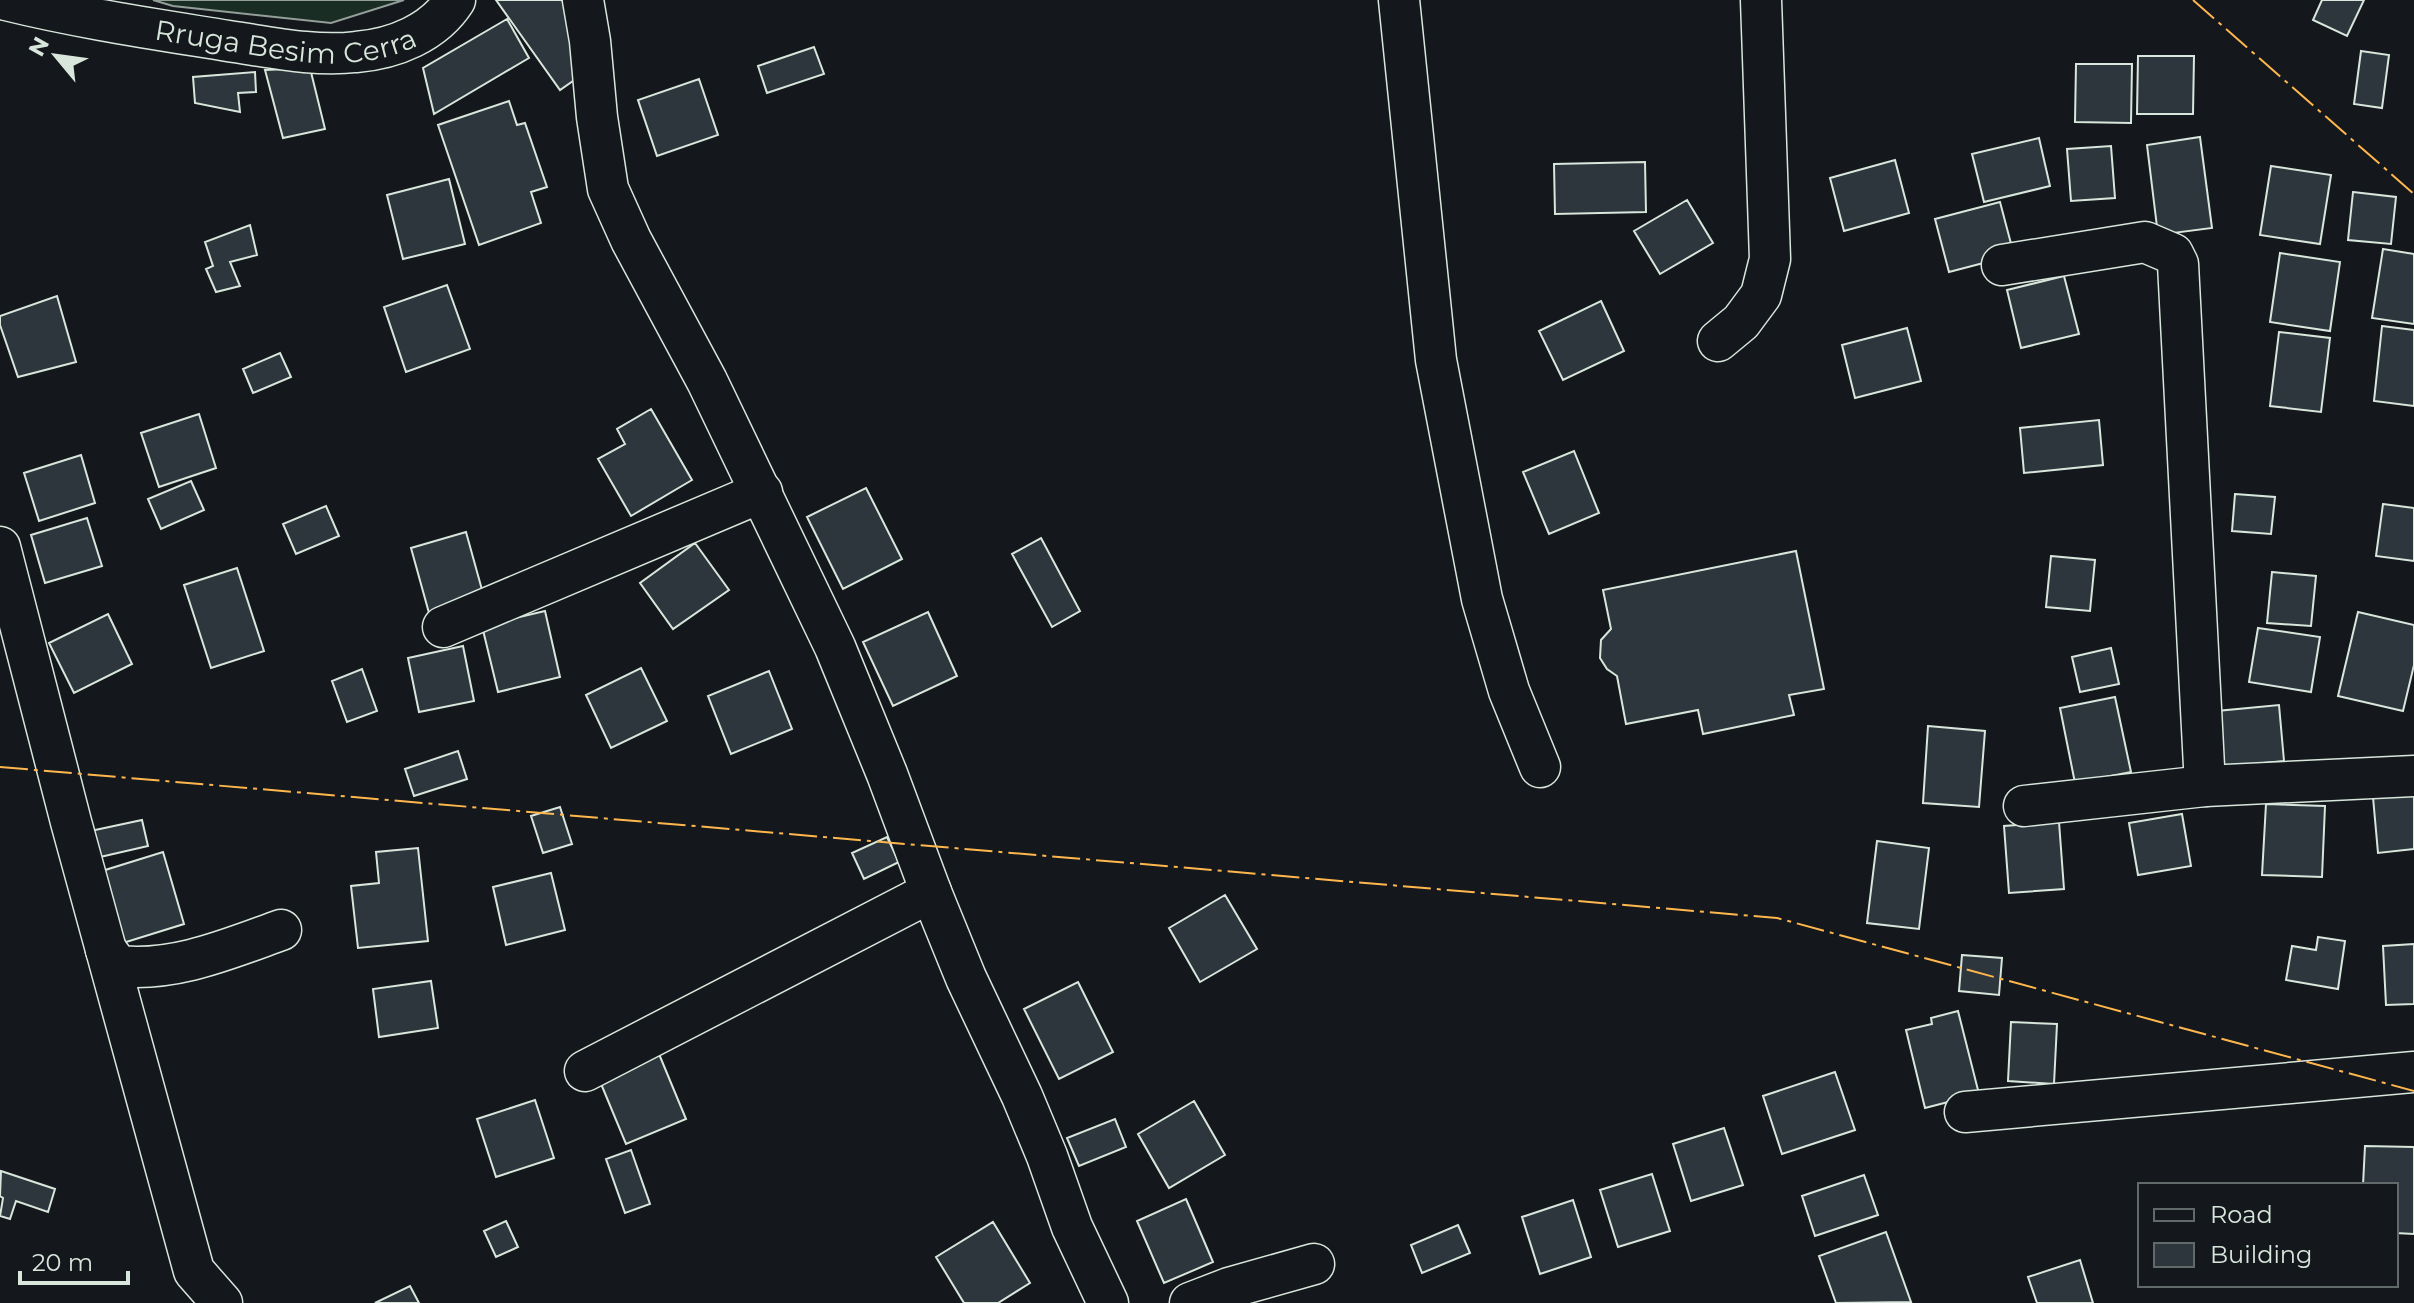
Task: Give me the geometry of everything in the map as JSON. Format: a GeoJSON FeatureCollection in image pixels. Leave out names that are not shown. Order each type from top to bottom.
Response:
{"type":"FeatureCollection","features":[{"type":"Feature","properties":{"kind":"street","name":"Rruga Besim Cerra"},"geometry":{"type":"LineString","coordinates":[[6,0],[219,39],[293,50],[354,53],[390,47],[420,34],[447,12],[455,0]]}},
{"type":"Feature","properties":{"kind":"street"},"geometry":{"type":"LineString","coordinates":[[583,0],[608,189],[631,240],[707,381],[835,647],[966,978],[1027,1108],[1072,1227],[1108,1303]]}},
{"type":"Feature","properties":{"kind":"street"},"geometry":{"type":"LineString","coordinates":[[1399,0],[1436,360],[1488,622],[1509,691],[1540,767]]}},
{"type":"Feature","properties":{"kind":"street"},"geometry":{"type":"LineString","coordinates":[[1718,341],[1741,322],[1761,295],[1770,259],[1761,0]]}},
{"type":"Feature","properties":{"kind":"street"},"geometry":{"type":"LineString","coordinates":[[2002,265],[2145,242],[2173,254],[2178,264],[2205,786]]}},
{"type":"Feature","properties":{"kind":"street"},"geometry":{"type":"LineString","coordinates":[[443,627],[762,492]]}},
{"type":"Feature","properties":{"kind":"street"},"geometry":{"type":"LineString","coordinates":[[0,547],[194,1271],[222,1303]]}},
{"type":"Feature","properties":{"kind":"street"},"geometry":{"type":"LineString","coordinates":[[2024,806],[2205,786],[2414,776]]}},
{"type":"Feature","properties":{"kind":"street"},"geometry":{"type":"LineString","coordinates":[[613,1034],[928,884]]}},
{"type":"Feature","properties":{"kind":"street"},"geometry":{"type":"LineString","coordinates":[[585,1071],[928,884]]}},
{"type":"Feature","properties":{"kind":"street"},"geometry":{"type":"LineString","coordinates":[[106,950],[118,966],[145,969],[219,952],[281,930]]}},
{"type":"Feature","properties":{"kind":"street"},"geometry":{"type":"LineString","coordinates":[[1965,1112],[2414,1072]]}},
{"type":"Feature","properties":{"kind":"street"},"geometry":{"type":"LineString","coordinates":[[1190,1303],[1229,1288],[1314,1264]]}},
{"type":"Feature","properties":{"kind":"green space"},"geometry":{"type":"Polygon","coordinates":[[[153,0],[404,0],[331,23],[173,6],[153,0]]]}},
{"type":"Feature","properties":{"kind":"building"},"geometry":{"type":"Polygon","coordinates":[[[496,0],[562,0],[576,31],[580,76],[560,90],[496,0]]]}},
{"type":"Feature","properties":{"kind":"building"},"geometry":{"type":"Polygon","coordinates":[[[2322,0],[2364,0],[2347,36],[2313,20],[2322,0]]]}},
{"type":"Feature","properties":{"kind":"building"},"geometry":{"type":"Polygon","coordinates":[[[507,19],[529,58],[434,114],[423,68],[507,19]]]}},
{"type":"Feature","properties":{"kind":"building"},"geometry":{"type":"Polygon","coordinates":[[[814,47],[824,74],[767,93],[758,66],[814,47]]]}},
{"type":"Feature","properties":{"kind":"building"},"geometry":{"type":"Polygon","coordinates":[[[2361,51],[2389,55],[2382,108],[2354,104],[2361,51]]]}},
{"type":"Feature","properties":{"kind":"building"},"geometry":{"type":"Polygon","coordinates":[[[2138,56],[2194,56],[2193,114],[2137,114],[2138,56]]]}},
{"type":"Feature","properties":{"kind":"building"},"geometry":{"type":"Polygon","coordinates":[[[2076,64],[2132,64],[2131,123],[2075,122],[2076,64]]]}},
{"type":"Feature","properties":{"kind":"building"},"geometry":{"type":"Polygon","coordinates":[[[310,68],[325,129],[283,138],[265,70],[310,68]]]}},
{"type":"Feature","properties":{"kind":"building"},"geometry":{"type":"Polygon","coordinates":[[[255,72],[256,92],[238,93],[240,112],[195,103],[193,77],[255,72]]]}},
{"type":"Feature","properties":{"kind":"building"},"geometry":{"type":"Polygon","coordinates":[[[699,79],[718,135],[657,156],[638,100],[699,79]]]}},
{"type":"Feature","properties":{"kind":"building"},"geometry":{"type":"Polygon","coordinates":[[[509,101],[517,125],[525,123],[547,187],[531,192],[541,223],[479,245],[438,125],[509,101]]]}},
{"type":"Feature","properties":{"kind":"building"},"geometry":{"type":"Polygon","coordinates":[[[2200,137],[2212,228],[2158,235],[2147,145],[2200,137]]]}},
{"type":"Feature","properties":{"kind":"building"},"geometry":{"type":"Polygon","coordinates":[[[2039,138],[2050,186],[1984,202],[1972,154],[2039,138]]]}},
{"type":"Feature","properties":{"kind":"building"},"geometry":{"type":"Polygon","coordinates":[[[2111,146],[2115,198],[2071,201],[2067,149],[2111,146]]]}},
{"type":"Feature","properties":{"kind":"building"},"geometry":{"type":"Polygon","coordinates":[[[1895,160],[1909,213],[1844,231],[1830,178],[1895,160]]]}},
{"type":"Feature","properties":{"kind":"building"},"geometry":{"type":"Polygon","coordinates":[[[1645,162],[1646,212],[1555,214],[1554,164],[1645,162]]]}},
{"type":"Feature","properties":{"kind":"building"},"geometry":{"type":"Polygon","coordinates":[[[2271,166],[2331,175],[2320,244],[2260,235],[2271,166]]]}},
{"type":"Feature","properties":{"kind":"building"},"geometry":{"type":"Polygon","coordinates":[[[449,179],[465,244],[403,259],[387,195],[449,179]]]}},
{"type":"Feature","properties":{"kind":"building"},"geometry":{"type":"Polygon","coordinates":[[[2353,192],[2396,197],[2391,244],[2348,240],[2353,192]]]}},
{"type":"Feature","properties":{"kind":"building"},"geometry":{"type":"Polygon","coordinates":[[[1687,200],[1713,243],[1660,274],[1634,231],[1687,200]]]}},
{"type":"Feature","properties":{"kind":"building"},"geometry":{"type":"Polygon","coordinates":[[[2000,202],[2014,255],[1949,272],[1935,219],[2000,202]]]}},
{"type":"Feature","properties":{"kind":"building"},"geometry":{"type":"Polygon","coordinates":[[[250,225],[257,255],[230,262],[240,286],[216,292],[206,269],[213,266],[205,242],[250,225]]]}},
{"type":"Feature","properties":{"kind":"building"},"geometry":{"type":"Polygon","coordinates":[[[2383,249],[2414,254],[2414,324],[2372,318],[2383,249]]]}},
{"type":"Feature","properties":{"kind":"building"},"geometry":{"type":"Polygon","coordinates":[[[2280,253],[2340,262],[2330,331],[2270,322],[2280,253]]]}},
{"type":"Feature","properties":{"kind":"building"},"geometry":{"type":"Polygon","coordinates":[[[2064,276],[2079,334],[2021,348],[2007,290],[2064,276]]]}},
{"type":"Feature","properties":{"kind":"building"},"geometry":{"type":"Polygon","coordinates":[[[447,285],[470,349],[406,372],[384,307],[447,285]]]}},
{"type":"Feature","properties":{"kind":"building"},"geometry":{"type":"Polygon","coordinates":[[[57,296],[76,362],[18,377],[0,325],[0,316],[57,296]]]}},
{"type":"Feature","properties":{"kind":"building"},"geometry":{"type":"Polygon","coordinates":[[[1601,301],[1624,351],[1563,380],[1539,331],[1601,301]]]}},
{"type":"Feature","properties":{"kind":"building"},"geometry":{"type":"Polygon","coordinates":[[[2382,326],[2414,330],[2414,406],[2374,401],[2382,326]]]}},
{"type":"Feature","properties":{"kind":"building"},"geometry":{"type":"Polygon","coordinates":[[[1907,328],[1921,381],[1855,398],[1842,345],[1907,328]]]}},
{"type":"Feature","properties":{"kind":"building"},"geometry":{"type":"Polygon","coordinates":[[[2279,332],[2330,338],[2321,412],[2270,406],[2279,332]]]}},
{"type":"Feature","properties":{"kind":"building"},"geometry":{"type":"Polygon","coordinates":[[[280,353],[291,377],[253,393],[243,369],[280,353]]]}},
{"type":"Feature","properties":{"kind":"building"},"geometry":{"type":"Polygon","coordinates":[[[651,409],[692,480],[631,516],[598,459],[625,444],[617,429],[651,409]]]}},
{"type":"Feature","properties":{"kind":"building"},"geometry":{"type":"Polygon","coordinates":[[[199,414],[216,468],[159,487],[141,433],[199,414]]]}},
{"type":"Feature","properties":{"kind":"building"},"geometry":{"type":"Polygon","coordinates":[[[2099,420],[2103,465],[2024,473],[2020,428],[2099,420]]]}},
{"type":"Feature","properties":{"kind":"building"},"geometry":{"type":"Polygon","coordinates":[[[1574,451],[1599,513],[1549,534],[1523,472],[1574,451]]]}},
{"type":"Feature","properties":{"kind":"building"},"geometry":{"type":"Polygon","coordinates":[[[81,455],[95,503],[39,521],[24,473],[81,455]]]}},
{"type":"Feature","properties":{"kind":"building"},"geometry":{"type":"Polygon","coordinates":[[[191,481],[204,510],[161,529],[148,499],[191,481]]]}},
{"type":"Feature","properties":{"kind":"building"},"geometry":{"type":"Polygon","coordinates":[[[866,488],[902,559],[843,589],[807,517],[866,488]]]}},
{"type":"Feature","properties":{"kind":"building"},"geometry":{"type":"Polygon","coordinates":[[[2235,494],[2275,497],[2271,534],[2232,531],[2235,494]]]}},
{"type":"Feature","properties":{"kind":"building"},"geometry":{"type":"Polygon","coordinates":[[[2383,504],[2414,508],[2414,561],[2376,556],[2383,504]]]}},
{"type":"Feature","properties":{"kind":"building"},"geometry":{"type":"Polygon","coordinates":[[[326,506],[339,536],[296,554],[283,524],[326,506]]]}},
{"type":"Feature","properties":{"kind":"building"},"geometry":{"type":"Polygon","coordinates":[[[87,518],[102,566],[45,583],[31,535],[87,518]]]}},
{"type":"Feature","properties":{"kind":"building"},"geometry":{"type":"Polygon","coordinates":[[[466,532],[484,597],[429,613],[411,548],[466,532]]]}},
{"type":"Feature","properties":{"kind":"building"},"geometry":{"type":"Polygon","coordinates":[[[1041,538],[1080,611],[1052,627],[1012,554],[1041,538]]]}},
{"type":"Feature","properties":{"kind":"building"},"geometry":{"type":"Polygon","coordinates":[[[695,543],[729,590],[673,629],[640,583],[695,543]]]}},
{"type":"Feature","properties":{"kind":"building"},"geometry":{"type":"Polygon","coordinates":[[[1796,551],[1824,689],[1789,695],[1794,715],[1703,734],[1698,710],[1626,724],[1617,676],[1607,669],[1600,658],[1601,640],[1611,629],[1603,590],[1796,551]]]}},
{"type":"Feature","properties":{"kind":"building"},"geometry":{"type":"Polygon","coordinates":[[[2051,556],[2095,560],[2090,611],[2046,607],[2051,556]]]}},
{"type":"Feature","properties":{"kind":"building"},"geometry":{"type":"Polygon","coordinates":[[[237,568],[264,651],[211,668],[184,585],[237,568]]]}},
{"type":"Feature","properties":{"kind":"building"},"geometry":{"type":"Polygon","coordinates":[[[2272,572],[2316,576],[2311,626],[2267,623],[2272,572]]]}},
{"type":"Feature","properties":{"kind":"building"},"geometry":{"type":"Polygon","coordinates":[[[545,611],[560,677],[498,692],[482,626],[545,611]]]}},
{"type":"Feature","properties":{"kind":"building"},"geometry":{"type":"Polygon","coordinates":[[[928,612],[957,676],[893,706],[863,642],[928,612]]]}},
{"type":"Feature","properties":{"kind":"building"},"geometry":{"type":"Polygon","coordinates":[[[2358,612],[2414,625],[2414,665],[2403,711],[2338,696],[2358,612]]]}},
{"type":"Feature","properties":{"kind":"building"},"geometry":{"type":"Polygon","coordinates":[[[108,614],[132,664],[74,693],[49,643],[108,614]]]}},
{"type":"Feature","properties":{"kind":"building"},"geometry":{"type":"Polygon","coordinates":[[[2258,628],[2320,637],[2311,692],[2249,682],[2258,628]]]}},
{"type":"Feature","properties":{"kind":"building"},"geometry":{"type":"Polygon","coordinates":[[[463,646],[474,701],[419,712],[408,658],[463,646]]]}},
{"type":"Feature","properties":{"kind":"building"},"geometry":{"type":"Polygon","coordinates":[[[2111,648],[2119,684],[2080,692],[2072,657],[2111,648]]]}},
{"type":"Feature","properties":{"kind":"building"},"geometry":{"type":"Polygon","coordinates":[[[641,668],[667,721],[611,748],[586,695],[641,668]]]}},
{"type":"Feature","properties":{"kind":"building"},"geometry":{"type":"Polygon","coordinates":[[[362,669],[377,711],[347,722],[332,681],[362,669]]]}},
{"type":"Feature","properties":{"kind":"building"},"geometry":{"type":"Polygon","coordinates":[[[769,671],[792,729],[731,754],[708,696],[769,671]]]}},
{"type":"Feature","properties":{"kind":"building"},"geometry":{"type":"Polygon","coordinates":[[[2115,697],[2131,772],[2075,783],[2060,708],[2115,697]]]}},
{"type":"Feature","properties":{"kind":"building"},"geometry":{"type":"Polygon","coordinates":[[[2279,705],[2284,761],[2222,767],[2217,711],[2279,705]]]}},
{"type":"Feature","properties":{"kind":"building"},"geometry":{"type":"Polygon","coordinates":[[[1928,726],[1985,731],[1979,807],[1923,803],[1928,726]]]}},
{"type":"Feature","properties":{"kind":"building"},"geometry":{"type":"Polygon","coordinates":[[[458,751],[467,779],[414,796],[405,769],[458,751]]]}},
{"type":"Feature","properties":{"kind":"building"},"geometry":{"type":"Polygon","coordinates":[[[2414,793],[2414,849],[2378,853],[2373,797],[2414,793]]]}},
{"type":"Feature","properties":{"kind":"building"},"geometry":{"type":"Polygon","coordinates":[[[2266,804],[2325,806],[2322,877],[2262,875],[2266,804]]]}},
{"type":"Feature","properties":{"kind":"building"},"geometry":{"type":"Polygon","coordinates":[[[560,807],[572,844],[543,853],[531,816],[560,807]]]}},
{"type":"Feature","properties":{"kind":"building"},"geometry":{"type":"Polygon","coordinates":[[[2182,814],[2191,866],[2138,875],[2129,823],[2182,814]]]}},
{"type":"Feature","properties":{"kind":"building"},"geometry":{"type":"Polygon","coordinates":[[[142,820],[148,846],[87,860],[81,833],[142,820]]]}},
{"type":"Feature","properties":{"kind":"building"},"geometry":{"type":"Polygon","coordinates":[[[2059,822],[2064,889],[2009,893],[2004,826],[2059,822]]]}},
{"type":"Feature","properties":{"kind":"building"},"geometry":{"type":"Polygon","coordinates":[[[887,837],[899,862],[864,879],[852,853],[887,837]]]}},
{"type":"Feature","properties":{"kind":"building"},"geometry":{"type":"Polygon","coordinates":[[[1877,841],[1929,848],[1919,929],[1867,923],[1877,841]]]}},
{"type":"Feature","properties":{"kind":"building"},"geometry":{"type":"Polygon","coordinates":[[[418,848],[428,941],[358,948],[351,886],[379,883],[376,852],[418,848]]]}},
{"type":"Feature","properties":{"kind":"building"},"geometry":{"type":"Polygon","coordinates":[[[163,852],[184,924],[123,943],[102,871],[163,852]]]}},
{"type":"Feature","properties":{"kind":"building"},"geometry":{"type":"Polygon","coordinates":[[[551,873],[565,930],[506,945],[493,887],[551,873]]]}},
{"type":"Feature","properties":{"kind":"building"},"geometry":{"type":"Polygon","coordinates":[[[1225,895],[1257,949],[1200,982],[1169,928],[1225,895]]]}},
{"type":"Feature","properties":{"kind":"building"},"geometry":{"type":"Polygon","coordinates":[[[2318,937],[2345,941],[2338,989],[2286,980],[2292,946],[2316,950],[2318,937]]]}},
{"type":"Feature","properties":{"kind":"building"},"geometry":{"type":"Polygon","coordinates":[[[2414,944],[2414,1004],[2386,1005],[2383,946],[2414,944]]]}},
{"type":"Feature","properties":{"kind":"building"},"geometry":{"type":"Polygon","coordinates":[[[1962,955],[2002,958],[1999,995],[1959,991],[1962,955]]]}},
{"type":"Feature","properties":{"kind":"building"},"geometry":{"type":"Polygon","coordinates":[[[431,981],[438,1028],[379,1037],[373,989],[431,981]]]}},
{"type":"Feature","properties":{"kind":"building"},"geometry":{"type":"Polygon","coordinates":[[[1078,982],[1113,1052],[1059,1079],[1024,1009],[1078,982]]]}},
{"type":"Feature","properties":{"kind":"building"},"geometry":{"type":"Polygon","coordinates":[[[1958,1011],[1979,1094],[1925,1108],[1906,1030],[1932,1024],[1931,1018],[1958,1011]]]}},
{"type":"Feature","properties":{"kind":"building"},"geometry":{"type":"Polygon","coordinates":[[[2011,1022],[2057,1024],[2054,1084],[2008,1081],[2011,1022]]]}},
{"type":"Feature","properties":{"kind":"building"},"geometry":{"type":"Polygon","coordinates":[[[659,1054],[686,1119],[626,1144],[599,1079],[659,1054]]]}},
{"type":"Feature","properties":{"kind":"building"},"geometry":{"type":"Polygon","coordinates":[[[1835,1072],[1855,1130],[1782,1154],[1763,1096],[1835,1072]]]}},
{"type":"Feature","properties":{"kind":"building"},"geometry":{"type":"Polygon","coordinates":[[[535,1100],[554,1158],[496,1177],[477,1119],[535,1100]]]}},
{"type":"Feature","properties":{"kind":"building"},"geometry":{"type":"Polygon","coordinates":[[[1194,1101],[1225,1155],[1169,1188],[1138,1134],[1194,1101]]]}},
{"type":"Feature","properties":{"kind":"building"},"geometry":{"type":"Polygon","coordinates":[[[1115,1119],[1126,1147],[1079,1166],[1067,1138],[1115,1119]]]}},
{"type":"Feature","properties":{"kind":"building"},"geometry":{"type":"Polygon","coordinates":[[[1724,1128],[1743,1185],[1691,1201],[1673,1144],[1724,1128]]]}},
{"type":"Feature","properties":{"kind":"building"},"geometry":{"type":"Polygon","coordinates":[[[2365,1146],[2414,1147],[2414,1234],[2398,1233],[2398,1183],[2363,1183],[2365,1146]]]}},
{"type":"Feature","properties":{"kind":"building"},"geometry":{"type":"Polygon","coordinates":[[[631,1150],[650,1204],[625,1213],[606,1159],[631,1150]]]}},
{"type":"Feature","properties":{"kind":"building"},"geometry":{"type":"Polygon","coordinates":[[[1,1171],[55,1189],[48,1212],[16,1201],[10,1219],[0,1216],[3,1198],[0,1196],[1,1171]]]}},
{"type":"Feature","properties":{"kind":"building"},"geometry":{"type":"Polygon","coordinates":[[[1652,1174],[1670,1231],[1618,1247],[1600,1190],[1652,1174]]]}},
{"type":"Feature","properties":{"kind":"building"},"geometry":{"type":"Polygon","coordinates":[[[1864,1175],[1878,1215],[1815,1236],[1802,1196],[1864,1175]]]}},
{"type":"Feature","properties":{"kind":"building"},"geometry":{"type":"Polygon","coordinates":[[[1186,1199],[1213,1262],[1164,1283],[1137,1221],[1186,1199]]]}},
{"type":"Feature","properties":{"kind":"building"},"geometry":{"type":"Polygon","coordinates":[[[1573,1200],[1591,1257],[1540,1274],[1522,1217],[1573,1200]]]}},
{"type":"Feature","properties":{"kind":"building"},"geometry":{"type":"Polygon","coordinates":[[[506,1221],[518,1247],[496,1257],[484,1231],[506,1221]]]}},
{"type":"Feature","properties":{"kind":"building"},"geometry":{"type":"Polygon","coordinates":[[[993,1222],[1030,1283],[998,1303],[964,1303],[936,1257],[993,1222]]]}},
{"type":"Feature","properties":{"kind":"building"},"geometry":{"type":"Polygon","coordinates":[[[1458,1225],[1470,1253],[1422,1273],[1411,1245],[1458,1225]]]}},
{"type":"Feature","properties":{"kind":"building"},"geometry":{"type":"Polygon","coordinates":[[[1886,1232],[1911,1302],[1836,1303],[1819,1256],[1886,1232]]]}},
{"type":"Feature","properties":{"kind":"building"},"geometry":{"type":"Polygon","coordinates":[[[2080,1260],[2093,1303],[2037,1303],[2028,1277],[2080,1260]]]}},
{"type":"Feature","properties":{"kind":"building"},"geometry":{"type":"Polygon","coordinates":[[[410,1286],[419,1303],[375,1303],[410,1286]]]}},
{"type":"Feature","properties":{"kind":"power"},"geometry":{"type":"LineString","coordinates":[[2193,0],[2414,194]]}},
{"type":"Feature","properties":{"kind":"power"},"geometry":{"type":"LineString","coordinates":[[0,767],[1777,918],[2414,1091]]}}]}
